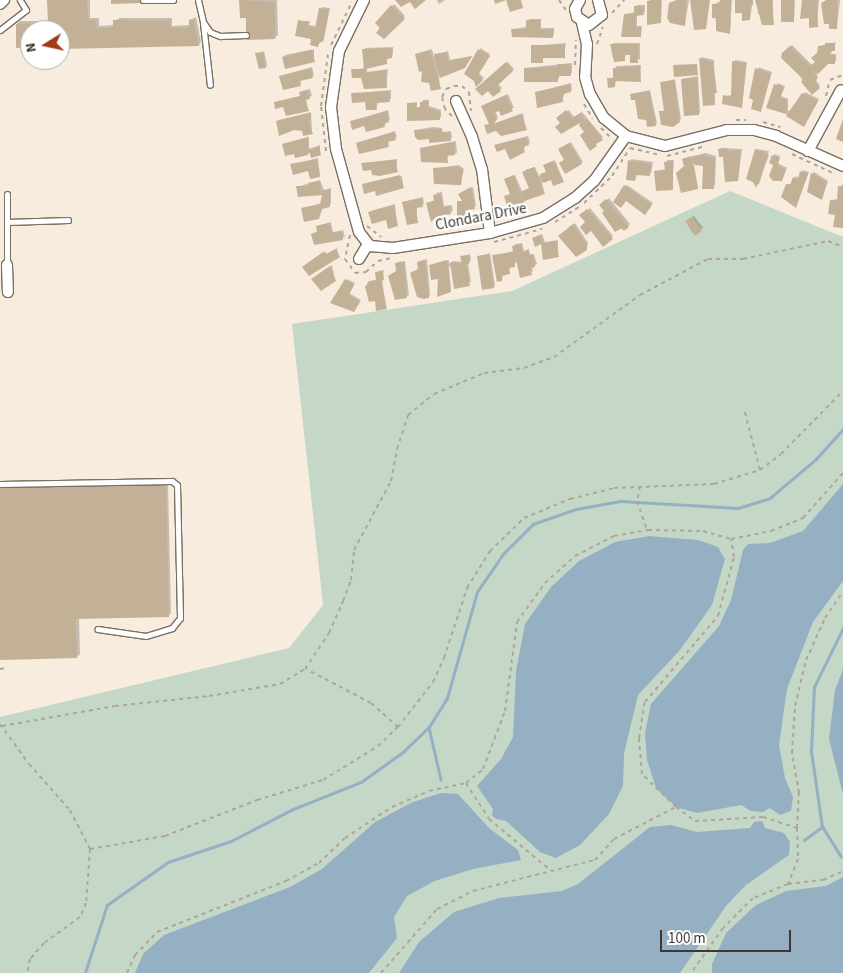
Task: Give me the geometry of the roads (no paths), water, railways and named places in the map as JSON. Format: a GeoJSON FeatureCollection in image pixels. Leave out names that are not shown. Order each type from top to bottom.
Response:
{"type":"FeatureCollection","features":[{"type":"Feature","properties":{"kind":"street"},"geometry":{"type":"LineString","coordinates":[[0,4],[4,0]]}},
{"type":"Feature","properties":{"kind":"street"},"geometry":{"type":"LineString","coordinates":[[359,259],[368,244],[359,232],[336,149],[331,107],[339,51],[364,0]]}},
{"type":"Feature","properties":{"kind":"street"},"geometry":{"type":"LineString","coordinates":[[598,0],[604,17]]}},
{"type":"Feature","properties":{"kind":"street"},"geometry":{"type":"LineString","coordinates":[[610,0],[592,45],[585,77],[594,102],[611,125],[626,136],[665,146],[684,144],[717,132],[745,129],[769,133],[808,151],[840,170]]}},
{"type":"Feature","properties":{"kind":"street"},"geometry":{"type":"LineString","coordinates":[[575,3],[592,45]]}},
{"type":"Feature","properties":{"kind":"street"},"geometry":{"type":"LineString","coordinates":[[582,23],[604,17]]}},
{"type":"Feature","properties":{"kind":"street"},"geometry":{"type":"LineString","coordinates":[[808,151],[841,90]]}},
{"type":"Feature","properties":{"kind":"street"},"geometry":{"type":"LineString","coordinates":[[456,101],[472,137],[482,169],[490,233]]}},
{"type":"Feature","properties":{"kind":"street","name":"Clondara Drive"},"geometry":{"type":"LineString","coordinates":[[368,244],[385,249],[490,233],[532,223],[565,206],[602,172],[626,136]]}},
{"type":"Feature","properties":{"kind":"street"},"geometry":{"type":"LineString","coordinates":[[7,265],[4,277],[8,292]]}},
{"type":"Feature","properties":{"kind":"lane"},"geometry":{"type":"LineString","coordinates":[[0,30],[26,10],[20,0]]}},
{"type":"Feature","properties":{"kind":"lane"},"geometry":{"type":"LineString","coordinates":[[143,0],[173,0]]}},
{"type":"Feature","properties":{"kind":"lane"},"geometry":{"type":"LineString","coordinates":[[198,0],[203,22],[210,85]]}},
{"type":"Feature","properties":{"kind":"lane"},"geometry":{"type":"LineString","coordinates":[[203,22],[214,34],[246,35]]}},
{"type":"Feature","properties":{"kind":"lane"},"geometry":{"type":"LineString","coordinates":[[6,194],[7,265]]}},
{"type":"Feature","properties":{"kind":"lane"},"geometry":{"type":"LineString","coordinates":[[7,222],[68,220]]}},
{"type":"Feature","properties":{"kind":"lane"},"geometry":{"type":"LineString","coordinates":[[0,245],[7,245]]}},
{"type":"Feature","properties":{"kind":"lane"},"geometry":{"type":"LineString","coordinates":[[0,484],[172,481],[177,485],[180,618],[172,628],[146,636],[97,629]]}},
{"type":"Feature","properties":{"kind":"water"},"geometry":{"type":"Polygon","coordinates":[[[843,484],[843,581],[813,622],[787,689],[779,745],[785,778],[793,797],[791,811],[780,815],[770,808],[763,812],[751,811],[741,805],[697,813],[676,807],[656,788],[647,760],[645,733],[651,704],[719,626],[731,600],[743,550],[748,544],[770,543],[803,531],[843,484]]]}},
{"type":"Feature","properties":{"kind":"water"},"geometry":{"type":"Polygon","coordinates":[[[649,536],[698,540],[718,547],[725,559],[712,605],[680,650],[638,695],[624,754],[623,786],[609,814],[580,845],[556,858],[540,852],[506,821],[496,819],[492,815],[493,809],[477,786],[501,759],[513,737],[516,671],[525,624],[551,587],[579,561],[615,542],[649,536]]]}},
{"type":"Feature","properties":{"kind":"water"},"geometry":{"type":"Polygon","coordinates":[[[843,669],[843,794],[829,739],[835,690],[843,669]]]}},
{"type":"Feature","properties":{"kind":"water"},"geometry":{"type":"Polygon","coordinates":[[[441,793],[458,794],[489,828],[518,850],[521,860],[473,869],[435,881],[407,896],[394,917],[397,938],[369,973],[135,973],[143,954],[164,935],[290,887],[322,869],[375,822],[413,802],[441,793]]]}},
{"type":"Feature","properties":{"kind":"water"},"geometry":{"type":"Polygon","coordinates":[[[762,821],[765,828],[784,833],[790,842],[789,855],[746,885],[726,906],[680,973],[399,973],[419,942],[454,912],[499,898],[562,891],[578,884],[650,827],[671,825],[697,832],[750,828],[754,822],[762,821]]]}},
{"type":"Feature","properties":{"kind":"water"},"geometry":{"type":"Polygon","coordinates":[[[843,877],[843,973],[712,973],[712,964],[726,933],[756,905],[786,891],[826,886],[843,877]]]}},
{"type":"Feature","properties":{"kind":"waterway"},"geometry":{"type":"LineString","coordinates":[[85,973],[107,905],[168,862],[231,841],[291,810],[361,782],[403,752],[429,727],[447,698],[477,592],[503,554],[533,524],[576,509],[621,501],[738,508],[770,498],[816,459],[843,429]]}},
{"type":"Feature","properties":{"kind":"waterway"},"geometry":{"type":"LineString","coordinates":[[841,857],[822,827],[811,752],[814,687],[843,628]]}},
{"type":"Feature","properties":{"kind":"waterway"},"geometry":{"type":"LineString","coordinates":[[429,727],[441,780]]}},
{"type":"Feature","properties":{"kind":"waterway"},"geometry":{"type":"LineString","coordinates":[[804,840],[822,827]]}}]}
